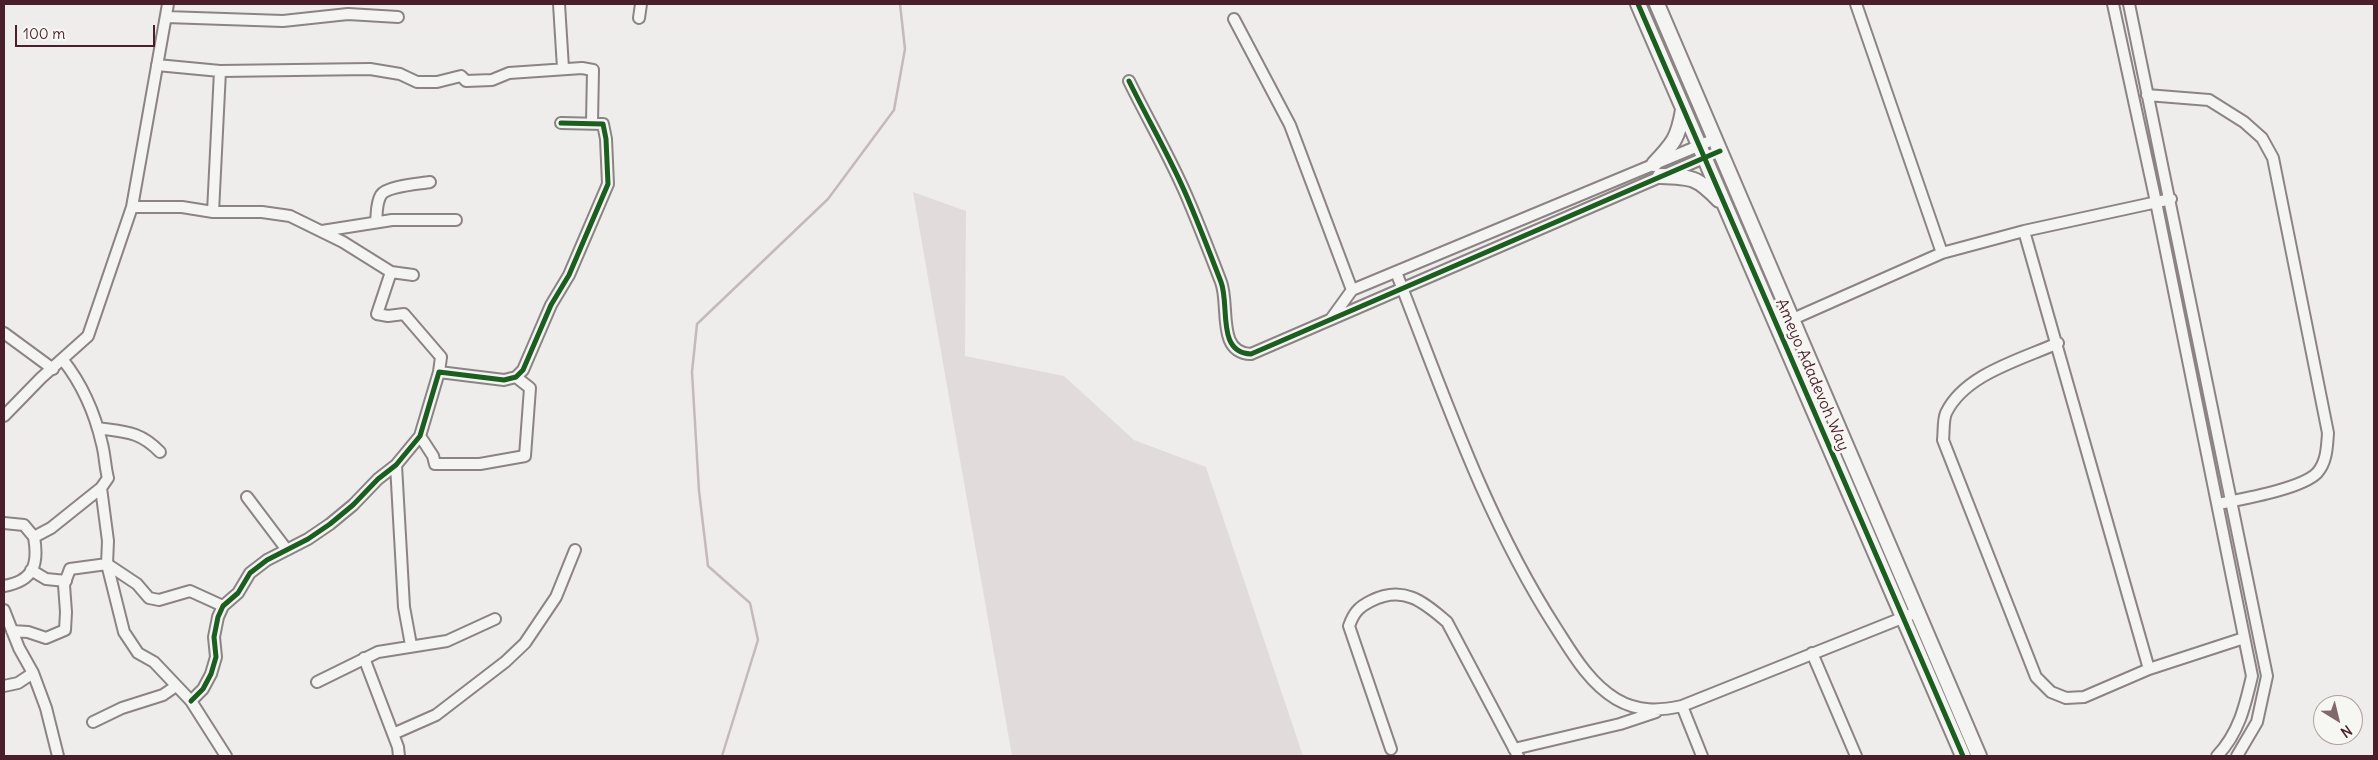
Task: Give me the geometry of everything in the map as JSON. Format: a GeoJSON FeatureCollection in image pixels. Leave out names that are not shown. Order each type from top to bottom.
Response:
{"type":"FeatureCollection","features":[{"type":"Feature","properties":{"kind":"street"},"geometry":{"type":"LineString","coordinates":[[4,416],[88,336],[132,207],[168,4]]}},
{"type":"Feature","properties":{"kind":"street"},"geometry":{"type":"LineString","coordinates":[[559,4],[563,68]]}},
{"type":"Feature","properties":{"kind":"street"},"geometry":{"type":"LineString","coordinates":[[639,18],[641,4]]}},
{"type":"Feature","properties":{"kind":"street","name":"Ameyo Adadevoh Way"},"geometry":{"type":"LineString","coordinates":[[1638,4],[1963,756]]}},
{"type":"Feature","properties":{"kind":"street","name":"Ameyo Adadevoh Way"},"geometry":{"type":"LineString","coordinates":[[1657,4],[1979,756]]}},
{"type":"Feature","properties":{"kind":"street"},"geometry":{"type":"LineString","coordinates":[[1856,4],[1942,253]]}},
{"type":"Feature","properties":{"kind":"street"},"geometry":{"type":"LineString","coordinates":[[2113,4],[2156,202],[2252,676],[2243,716],[2225,748],[2217,756]]}},
{"type":"Feature","properties":{"kind":"street"},"geometry":{"type":"LineString","coordinates":[[2129,4],[2147,95],[2171,199],[2267,676],[2257,722],[2237,756]]}},
{"type":"Feature","properties":{"kind":"street"},"geometry":{"type":"LineString","coordinates":[[166,18],[283,21],[348,14],[398,17]]}},
{"type":"Feature","properties":{"kind":"street"},"geometry":{"type":"LineString","coordinates":[[1234,19],[1290,125],[1352,290]]}},
{"type":"Feature","properties":{"kind":"street"},"geometry":{"type":"LineString","coordinates":[[157,65],[220,71],[370,69],[400,74],[417,82],[437,82],[461,76],[466,81],[492,80],[509,73],[563,68],[593,70],[592,122]]}},
{"type":"Feature","properties":{"kind":"street"},"geometry":{"type":"LineString","coordinates":[[212,212],[220,71]]}},
{"type":"Feature","properties":{"kind":"street"},"geometry":{"type":"LineString","coordinates":[[1129,81],[1193,212],[1225,294],[1225,330],[1234,350],[1241,354],[1251,354],[1330,320],[1657,170],[1674,144],[1680,129],[1684,109]]}},
{"type":"Feature","properties":{"kind":"street"},"geometry":{"type":"LineString","coordinates":[[2147,95],[2210,100],[2244,122],[2262,138],[2272,158],[2328,433],[2327,454],[2318,472],[2303,483],[2218,504]]}},
{"type":"Feature","properties":{"kind":"street"},"geometry":{"type":"LineString","coordinates":[[439,372],[504,380],[516,377],[523,370],[551,305],[569,276],[608,184],[606,139],[603,124],[592,122],[561,123]]}},
{"type":"Feature","properties":{"kind":"street"},"geometry":{"type":"LineString","coordinates":[[1330,320],[1352,290],[1717,145]]}},
{"type":"Feature","properties":{"kind":"street"},"geometry":{"type":"LineString","coordinates":[[1657,170],[1689,177],[1705,186],[1726,207]]}},
{"type":"Feature","properties":{"kind":"street"},"geometry":{"type":"LineString","coordinates":[[376,222],[377,207],[381,195],[389,189],[430,182]]}},
{"type":"Feature","properties":{"kind":"street"},"geometry":{"type":"LineString","coordinates":[[1777,326],[1942,253],[2024,232],[2171,199]]}},
{"type":"Feature","properties":{"kind":"street"},"geometry":{"type":"LineString","coordinates":[[132,207],[182,207],[212,212],[262,212],[290,216],[322,231],[391,272],[413,275]]}},
{"type":"Feature","properties":{"kind":"street"},"geometry":{"type":"LineString","coordinates":[[322,231],[376,222],[456,220]]}},
{"type":"Feature","properties":{"kind":"street"},"geometry":{"type":"LineString","coordinates":[[2024,232],[2058,344],[2149,669]]}},
{"type":"Feature","properties":{"kind":"street"},"geometry":{"type":"LineString","coordinates":[[191,701],[203,689],[211,674],[216,657],[214,637],[218,617],[223,606],[238,594],[250,573],[267,560],[330,524],[353,506],[378,479],[396,466],[420,436],[439,372],[441,358],[404,314],[388,316],[377,314],[391,272]]}},
{"type":"Feature","properties":{"kind":"street"},"geometry":{"type":"LineString","coordinates":[[1396,272],[1484,496],[1538,600],[1589,676],[1616,699],[1635,708],[1659,711]]}},
{"type":"Feature","properties":{"kind":"street"},"geometry":{"type":"LineString","coordinates":[[4,333],[53,368]]}},
{"type":"Feature","properties":{"kind":"street"},"geometry":{"type":"LineString","coordinates":[[2058,344],[1975,380],[1956,396],[1945,415],[1943,440],[2036,677],[2051,692],[2066,698],[2084,697],[2149,669],[2244,638]]}},
{"type":"Feature","properties":{"kind":"street"},"geometry":{"type":"LineString","coordinates":[[34,537],[51,528],[101,488],[108,478],[98,428],[73,373],[63,360]]}},
{"type":"Feature","properties":{"kind":"street"},"geometry":{"type":"LineString","coordinates":[[420,436],[433,456],[434,464],[480,464],[525,456],[530,388],[516,377]]}},
{"type":"Feature","properties":{"kind":"street"},"geometry":{"type":"LineString","coordinates":[[98,428],[133,434],[147,439],[160,452]]}},
{"type":"Feature","properties":{"kind":"street"},"geometry":{"type":"LineString","coordinates":[[396,466],[404,607],[411,645]]}},
{"type":"Feature","properties":{"kind":"street"},"geometry":{"type":"LineString","coordinates":[[101,488],[108,541],[107,564],[119,616],[131,645],[144,658],[154,662],[191,701],[226,756]]}},
{"type":"Feature","properties":{"kind":"street"},"geometry":{"type":"LineString","coordinates":[[247,497],[287,550]]}},
{"type":"Feature","properties":{"kind":"street"},"geometry":{"type":"LineString","coordinates":[[4,523],[24,525],[34,537],[38,556],[23,581],[4,586]]}},
{"type":"Feature","properties":{"kind":"street"},"geometry":{"type":"LineString","coordinates":[[393,734],[436,715],[505,662],[525,643],[556,597],[576,550]]}},
{"type":"Feature","properties":{"kind":"street"},"geometry":{"type":"LineString","coordinates":[[12,631],[28,632],[46,638],[64,630],[66,612],[64,585],[70,569],[107,564],[137,584],[149,598],[159,600],[190,591],[223,606]]}},
{"type":"Feature","properties":{"kind":"street"},"geometry":{"type":"LineString","coordinates":[[31,570],[46,579],[66,581]]}},
{"type":"Feature","properties":{"kind":"street"},"geometry":{"type":"LineString","coordinates":[[1391,749],[1349,626],[1359,607],[1385,594],[1405,594],[1430,607],[1446,622],[1516,753],[1682,706],[1917,612]]}},
{"type":"Feature","properties":{"kind":"street"},"geometry":{"type":"LineString","coordinates":[[4,610],[12,631],[33,673],[46,708],[58,756]]}},
{"type":"Feature","properties":{"kind":"street"},"geometry":{"type":"LineString","coordinates":[[317,682],[378,652],[411,645],[447,641],[495,619]]}},
{"type":"Feature","properties":{"kind":"street"},"geometry":{"type":"LineString","coordinates":[[1812,653],[1856,756]]}},
{"type":"Feature","properties":{"kind":"street"},"geometry":{"type":"LineString","coordinates":[[364,658],[398,747],[398,756]]}},
{"type":"Feature","properties":{"kind":"street"},"geometry":{"type":"LineString","coordinates":[[4,686],[18,683],[33,673]]}},
{"type":"Feature","properties":{"kind":"street"},"geometry":{"type":"LineString","coordinates":[[93,722],[122,708],[163,695],[176,686]]}},
{"type":"Feature","properties":{"kind":"street"},"geometry":{"type":"LineString","coordinates":[[1682,706],[1702,756]]}},
{"type":"Feature","properties":{"kind":"shaded area"},"geometry":{"type":"Polygon","coordinates":[[[913,192],[966,211],[965,356],[1064,376],[1134,440],[1206,467],[1303,756],[1012,756],[913,192]]]}},
{"type":"Feature","properties":{"kind":"waterway"},"geometry":{"type":"LineString","coordinates":[[722,756],[758,640],[750,603],[708,566],[699,491],[692,372],[697,324],[828,199],[894,110],[905,49],[900,4]]}},
{"type":"Feature","properties":{"kind":"cycle path"},"geometry":{"type":"LineString","coordinates":[[1638,4],[1963,756]]}},
{"type":"Feature","properties":{"kind":"cycle path"},"geometry":{"type":"LineString","coordinates":[[1129,81],[1176,173],[1210,253],[1221,282],[1228,337],[1233,346],[1240,352],[1251,354],[1720,151]]}},
{"type":"Feature","properties":{"kind":"cycle path"},"geometry":{"type":"LineString","coordinates":[[191,701],[203,689],[211,674],[216,657],[214,637],[218,617],[223,606],[238,593],[250,573],[267,560],[308,539],[330,524],[353,505],[378,479],[396,465],[420,436],[439,372],[504,380],[516,377],[523,370],[551,305],[569,275],[608,184],[606,139],[603,124],[561,123]]}}]}
